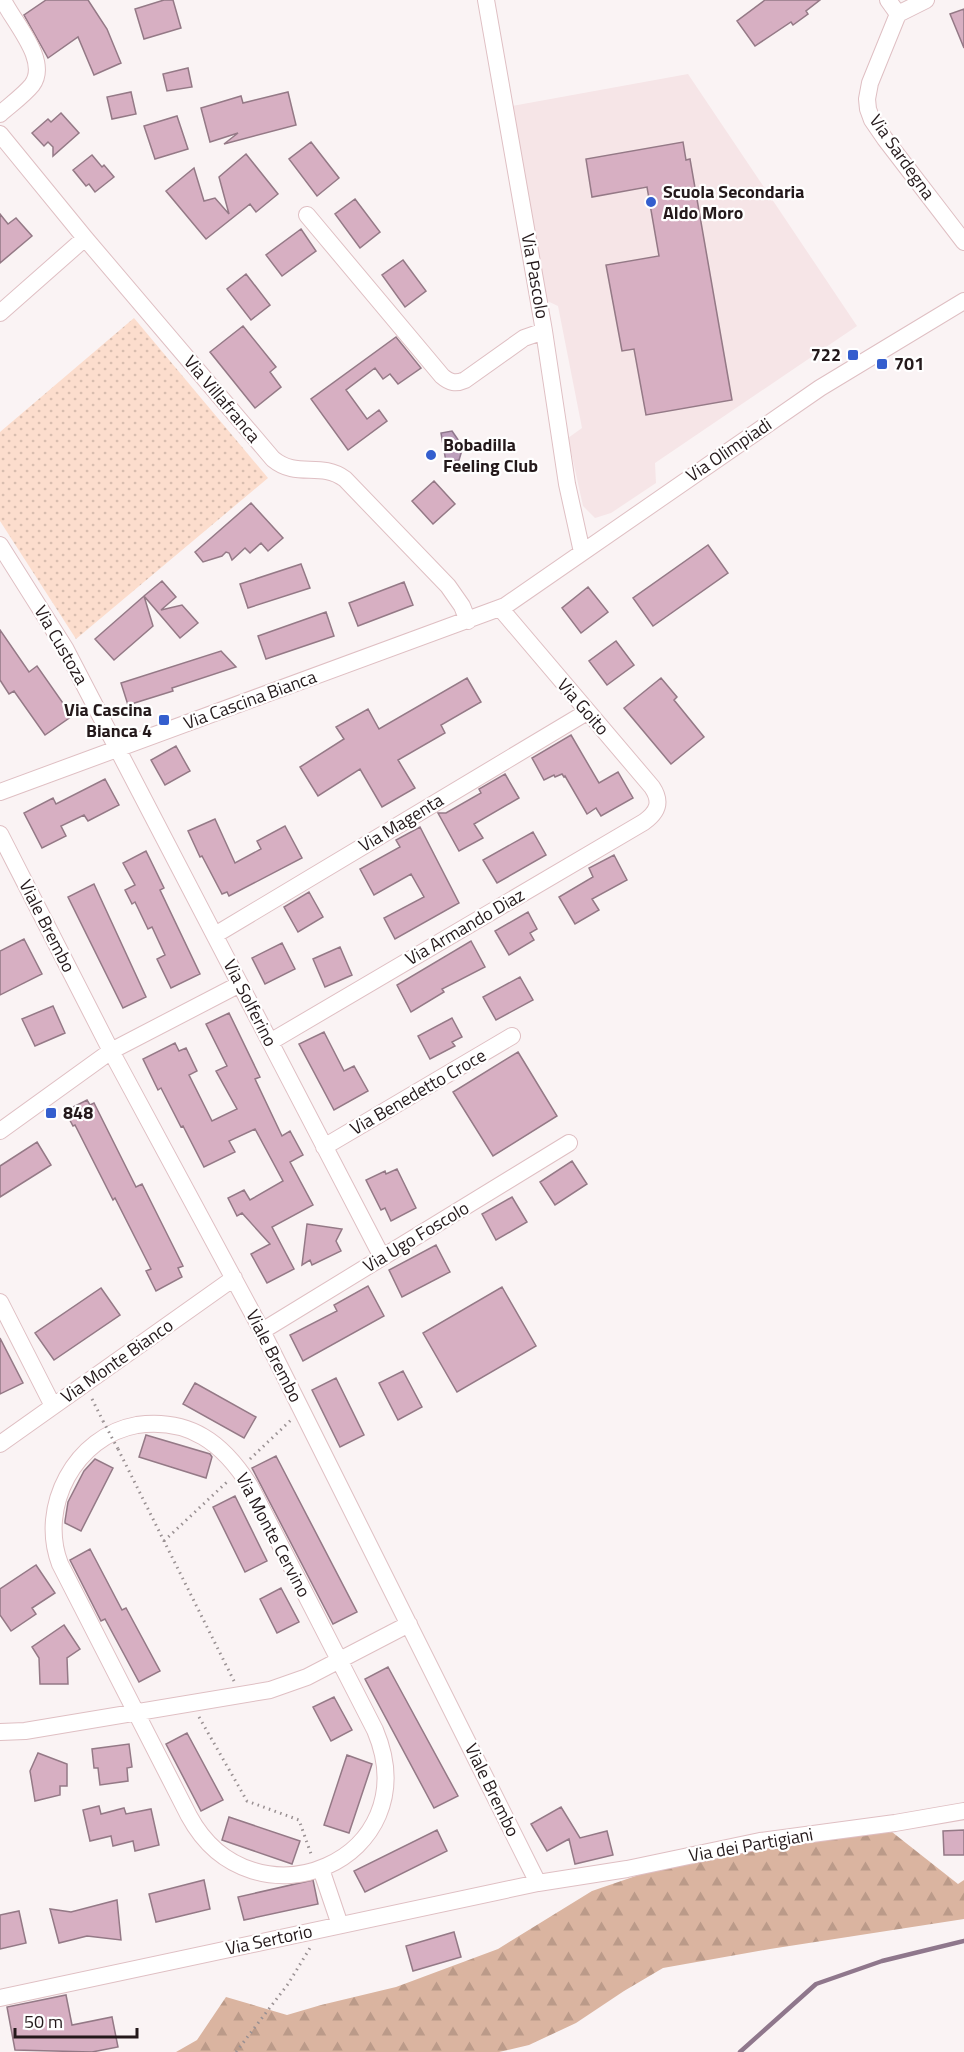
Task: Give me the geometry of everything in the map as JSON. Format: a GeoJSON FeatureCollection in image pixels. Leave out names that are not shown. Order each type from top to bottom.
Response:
{"type":"FeatureCollection","features":[{"type":"Feature","properties":{"kind":"street"},"geometry":{"type":"LineString","coordinates":[[0,114],[31,86],[38,72],[35,57],[3,0]]}},
{"type":"Feature","properties":{"kind":"street","name":"Via Pascolo"},"geometry":{"type":"LineString","coordinates":[[486,0],[544,331],[567,484],[582,552]]}},
{"type":"Feature","properties":{"kind":"street"},"geometry":{"type":"LineString","coordinates":[[893,7],[926,0]]}},
{"type":"Feature","properties":{"kind":"street","name":"Via Sardegna"},"geometry":{"type":"LineString","coordinates":[[893,7],[870,83],[868,109],[872,120],[885,139],[964,242]]}},
{"type":"Feature","properties":{"kind":"street","name":"Via Villafranca"},"geometry":{"type":"LineString","coordinates":[[0,134],[85,238],[273,459],[291,469],[327,470],[345,479],[448,586],[462,606],[468,621]]}},
{"type":"Feature","properties":{"kind":"street"},"geometry":{"type":"LineString","coordinates":[[307,215],[442,376],[450,382],[465,380],[524,338],[544,331]]}},
{"type":"Feature","properties":{"kind":"street"},"geometry":{"type":"LineString","coordinates":[[0,313],[85,238]]}},
{"type":"Feature","properties":{"kind":"street","name":"Via Olimpiadi"},"geometry":{"type":"LineString","coordinates":[[500,608],[522,596],[820,388],[964,302]]}},
{"type":"Feature","properties":{"kind":"street","name":"Via Custoza"},"geometry":{"type":"LineString","coordinates":[[0,545],[66,648],[118,748]]}},
{"type":"Feature","properties":{"kind":"street","name":"Via Cascina Bianca"},"geometry":{"type":"LineString","coordinates":[[0,792],[500,608]]}},
{"type":"Feature","properties":{"kind":"street","name":"Via Goito"},"geometry":{"type":"LineString","coordinates":[[500,608],[655,791],[659,801],[657,808]]}},
{"type":"Feature","properties":{"kind":"street","name":"Via Magenta"},"geometry":{"type":"LineString","coordinates":[[215,935],[587,712]]}},
{"type":"Feature","properties":{"kind":"street","name":"Via Solferino"},"geometry":{"type":"LineString","coordinates":[[118,748],[382,1257]]}},
{"type":"Feature","properties":{"kind":"street","name":"Via Armando Diaz"},"geometry":{"type":"LineString","coordinates":[[270,1042],[644,822],[657,808]]}},
{"type":"Feature","properties":{"kind":"street","name":"Viale Brembo"},"geometry":{"type":"LineString","coordinates":[[0,834],[111,1051],[262,1331],[538,1883]]}},
{"type":"Feature","properties":{"kind":"street"},"geometry":{"type":"LineString","coordinates":[[0,1131],[111,1051],[240,984]]}},
{"type":"Feature","properties":{"kind":"street","name":"Via Benedetto Croce"},"geometry":{"type":"LineString","coordinates":[[324,1147],[512,1036]]}},
{"type":"Feature","properties":{"kind":"street","name":"Via Ugo Foscolo"},"geometry":{"type":"LineString","coordinates":[[262,1331],[569,1143]]}},
{"type":"Feature","properties":{"kind":"street","name":"Via Monte Bianco"},"geometry":{"type":"LineString","coordinates":[[0,1444],[234,1278]]}},
{"type":"Feature","properties":{"kind":"street"},"geometry":{"type":"LineString","coordinates":[[0,1302],[53,1406]]}},
{"type":"Feature","properties":{"kind":"street","name":"Via Monte Cervino"},"geometry":{"type":"LineString","coordinates":[[142,1425],[179,1426],[199,1434],[224,1452],[249,1486],[340,1661],[381,1744],[385,1762],[385,1780],[379,1812],[363,1840],[344,1858],[318,1869],[287,1874],[260,1872],[234,1864],[212,1848],[189,1816],[60,1564],[52,1529],[56,1502],[75,1464],[98,1441],[123,1428],[142,1425]]}},
{"type":"Feature","properties":{"kind":"street"},"geometry":{"type":"LineString","coordinates":[[0,1732],[25,1731],[241,1696],[288,1684],[340,1661],[409,1624]]}},
{"type":"Feature","properties":{"kind":"street","name":"Via dei Partigiani"},"geometry":{"type":"LineString","coordinates":[[538,1883],[627,1869],[760,1841],[895,1823],[964,1811]]}},
{"type":"Feature","properties":{"kind":"street"},"geometry":{"type":"LineString","coordinates":[[318,1869],[340,1925]]}},
{"type":"Feature","properties":{"kind":"street","name":"Via Sertorio"},"geometry":{"type":"LineString","coordinates":[[0,1998],[538,1883]]}},
{"type":"Feature","properties":{"kind":"path"},"geometry":{"type":"LineString","coordinates":[[85,1384],[241,1696]]}},
{"type":"Feature","properties":{"kind":"path"},"geometry":{"type":"LineString","coordinates":[[192,1704],[247,1801],[299,1820],[318,1869]]}},
{"type":"Feature","properties":{"kind":"path"},"geometry":{"type":"LineString","coordinates":[[236,2052],[288,1984],[321,1929]]}},
{"type":"Feature","properties":{"kind":"shaded area","name":"Scuola Secondaria Aldo Moro"},"geometry":{"type":"Polygon","coordinates":[[[688,74],[857,326],[655,463],[656,483],[611,513],[595,518],[583,506],[568,438],[582,428],[558,306],[543,299],[512,106],[688,74]]]}},
{"type":"Feature","properties":{"kind":"shaded area"},"geometry":{"type":"Polygon","coordinates":[[[134,318],[268,478],[76,639],[0,521],[0,432],[134,318]]]}},
{"type":"Feature","properties":{"kind":"shaded area"},"geometry":{"type":"Polygon","coordinates":[[[452,431],[463,447],[459,460],[446,462],[441,433],[452,431]]]}},
{"type":"Feature","properties":{"kind":"green space"},"geometry":{"type":"Polygon","coordinates":[[[892,1832],[958,1884],[964,1880],[964,1919],[663,1968],[576,2023],[529,2045],[499,2052],[176,2052],[197,2040],[226,1997],[287,2015],[396,1987],[498,1949],[592,1891],[665,1866],[742,1849],[892,1832]]]}},
{"type":"Feature","properties":{"kind":"building"},"geometry":{"type":"Polygon","coordinates":[[[46,0],[88,0],[107,29],[121,63],[94,75],[78,37],[48,58],[24,15],[46,0]]]}},
{"type":"Feature","properties":{"kind":"building"},"geometry":{"type":"Polygon","coordinates":[[[164,0],[173,0],[181,28],[144,39],[135,9],[164,0]]]}},
{"type":"Feature","properties":{"kind":"building"},"geometry":{"type":"Polygon","coordinates":[[[765,0],[820,0],[806,11],[808,14],[793,25],[791,22],[755,46],[737,21],[765,0]]]}},
{"type":"Feature","properties":{"kind":"building"},"geometry":{"type":"Polygon","coordinates":[[[964,9],[964,48],[950,14],[964,9]]]}},
{"type":"Feature","properties":{"kind":"building"},"geometry":{"type":"Polygon","coordinates":[[[188,68],[192,87],[167,91],[163,74],[188,68]]]}},
{"type":"Feature","properties":{"kind":"building"},"geometry":{"type":"Polygon","coordinates":[[[131,92],[136,114],[112,119],[107,97],[131,92]]]}},
{"type":"Feature","properties":{"kind":"building"},"geometry":{"type":"Polygon","coordinates":[[[288,92],[296,125],[224,144],[238,133],[210,142],[201,108],[241,96],[243,103],[288,92]]]}},
{"type":"Feature","properties":{"kind":"building"},"geometry":{"type":"Polygon","coordinates":[[[61,113],[79,133],[53,156],[53,147],[48,142],[44,146],[32,133],[48,119],[51,122],[61,113]]]}},
{"type":"Feature","properties":{"kind":"building"},"geometry":{"type":"Polygon","coordinates":[[[177,116],[188,149],[155,159],[144,126],[177,116]]]}},
{"type":"Feature","properties":{"kind":"building"},"geometry":{"type":"Polygon","coordinates":[[[311,142],[339,178],[317,196],[289,159],[311,142]]]}},
{"type":"Feature","properties":{"kind":"building","name":"Scuola Secondaria Aldo Moro"},"geometry":{"type":"Polygon","coordinates":[[[683,142],[686,160],[690,159],[732,400],[646,415],[634,349],[622,351],[606,265],[659,256],[647,187],[592,197],[586,159],[683,142]]]}},
{"type":"Feature","properties":{"kind":"building"},"geometry":{"type":"Polygon","coordinates":[[[246,154],[278,194],[256,212],[250,204],[206,239],[166,191],[194,168],[204,201],[215,198],[229,214],[219,177],[246,154]]]}},
{"type":"Feature","properties":{"kind":"building"},"geometry":{"type":"Polygon","coordinates":[[[92,155],[114,177],[95,192],[89,184],[86,186],[73,170],[92,155]]]}},
{"type":"Feature","properties":{"kind":"building"},"geometry":{"type":"Polygon","coordinates":[[[355,199],[380,232],[360,248],[335,214],[355,199]]]}},
{"type":"Feature","properties":{"kind":"building"},"geometry":{"type":"Polygon","coordinates":[[[0,214],[8,224],[16,218],[32,236],[0,263],[0,214]]]}},
{"type":"Feature","properties":{"kind":"building"},"geometry":{"type":"Polygon","coordinates":[[[301,229],[316,251],[282,276],[266,255],[301,229]]]}},
{"type":"Feature","properties":{"kind":"building"},"geometry":{"type":"Polygon","coordinates":[[[403,260],[426,291],[405,307],[382,275],[403,260]]]}},
{"type":"Feature","properties":{"kind":"building"},"geometry":{"type":"Polygon","coordinates":[[[246,274],[270,305],[251,320],[227,289],[246,274]]]}},
{"type":"Feature","properties":{"kind":"building"},"geometry":{"type":"Polygon","coordinates":[[[243,326],[276,367],[270,372],[281,387],[255,408],[210,352],[243,326]]]}},
{"type":"Feature","properties":{"kind":"building"},"geometry":{"type":"Polygon","coordinates":[[[396,337],[421,368],[398,384],[390,374],[383,379],[375,368],[346,390],[367,419],[379,410],[387,421],[348,450],[311,399],[396,337]]]}},
{"type":"Feature","properties":{"kind":"building"},"geometry":{"type":"Polygon","coordinates":[[[434,481],[455,504],[433,524],[412,501],[434,481]]]}},
{"type":"Feature","properties":{"kind":"building"},"geometry":{"type":"Polygon","coordinates":[[[251,503],[283,538],[268,551],[261,543],[250,553],[245,548],[232,560],[226,552],[222,556],[203,562],[195,552],[251,503]]]}},
{"type":"Feature","properties":{"kind":"building"},"geometry":{"type":"Polygon","coordinates":[[[708,545],[728,573],[653,626],[633,598],[708,545]]]}},
{"type":"Feature","properties":{"kind":"building"},"geometry":{"type":"Polygon","coordinates":[[[301,564],[310,588],[248,608],[240,584],[301,564]]]}},
{"type":"Feature","properties":{"kind":"building"},"geometry":{"type":"Polygon","coordinates":[[[162,581],[176,597],[161,610],[182,605],[198,623],[180,638],[144,596],[162,581]]]}},
{"type":"Feature","properties":{"kind":"building"},"geometry":{"type":"Polygon","coordinates":[[[404,582],[413,605],[358,626],[349,603],[404,582]]]}},
{"type":"Feature","properties":{"kind":"building"},"geometry":{"type":"Polygon","coordinates":[[[588,587],[608,612],[581,633],[562,608],[588,587]]]}},
{"type":"Feature","properties":{"kind":"building"},"geometry":{"type":"Polygon","coordinates":[[[144,596],[153,626],[114,660],[95,639],[144,596]]]}},
{"type":"Feature","properties":{"kind":"building"},"geometry":{"type":"Polygon","coordinates":[[[326,612],[334,636],[266,659],[258,636],[326,612]]]}},
{"type":"Feature","properties":{"kind":"building"},"geometry":{"type":"Polygon","coordinates":[[[0,630],[29,672],[37,666],[72,716],[45,735],[14,691],[9,694],[0,680],[0,630]]]}},
{"type":"Feature","properties":{"kind":"building"},"geometry":{"type":"Polygon","coordinates":[[[616,641],[634,665],[607,685],[589,661],[616,641]]]}},
{"type":"Feature","properties":{"kind":"building"},"geometry":{"type":"Polygon","coordinates":[[[221,651],[236,667],[128,705],[121,683],[221,651]]]}},
{"type":"Feature","properties":{"kind":"building"},"geometry":{"type":"Polygon","coordinates":[[[467,678],[481,702],[441,725],[445,733],[398,760],[415,788],[382,807],[360,769],[318,796],[300,767],[344,739],[336,727],[368,709],[379,729],[467,678]]]}},
{"type":"Feature","properties":{"kind":"building"},"geometry":{"type":"Polygon","coordinates":[[[661,678],[677,697],[674,700],[704,737],[671,764],[624,708],[661,678]]]}},
{"type":"Feature","properties":{"kind":"building"},"geometry":{"type":"Polygon","coordinates":[[[571,735],[599,783],[618,772],[633,798],[601,816],[596,808],[587,814],[565,776],[562,774],[555,777],[554,775],[544,780],[532,758],[571,735]]]}},
{"type":"Feature","properties":{"kind":"building"},"geometry":{"type":"Polygon","coordinates":[[[176,746],[190,771],[165,785],[151,760],[176,746]]]}},
{"type":"Feature","properties":{"kind":"building"},"geometry":{"type":"Polygon","coordinates":[[[505,774],[519,798],[474,824],[483,838],[459,851],[438,813],[446,813],[481,793],[479,789],[505,774]]]}},
{"type":"Feature","properties":{"kind":"building"},"geometry":{"type":"Polygon","coordinates":[[[105,779],[119,805],[88,821],[84,815],[61,826],[66,836],[42,848],[24,813],[53,798],[56,804],[105,779]]]}},
{"type":"Feature","properties":{"kind":"building"},"geometry":{"type":"Polygon","coordinates":[[[215,819],[235,863],[261,849],[257,841],[285,826],[302,858],[229,896],[227,892],[222,894],[188,831],[215,819]]]}},
{"type":"Feature","properties":{"kind":"building"},"geometry":{"type":"Polygon","coordinates":[[[420,827],[459,903],[395,939],[384,918],[424,897],[411,874],[374,895],[360,869],[400,847],[396,840],[420,827]]]}},
{"type":"Feature","properties":{"kind":"building"},"geometry":{"type":"Polygon","coordinates":[[[533,832],[546,855],[497,883],[483,860],[533,832]]]}},
{"type":"Feature","properties":{"kind":"building"},"geometry":{"type":"Polygon","coordinates":[[[146,851],[164,888],[160,890],[200,974],[171,988],[157,959],[165,955],[152,927],[148,929],[135,902],[132,904],[125,890],[135,885],[123,863],[146,851]]]}},
{"type":"Feature","properties":{"kind":"building"},"geometry":{"type":"Polygon","coordinates":[[[614,855],[627,880],[592,899],[599,910],[575,924],[559,897],[593,877],[589,868],[614,855]]]}},
{"type":"Feature","properties":{"kind":"building"},"geometry":{"type":"Polygon","coordinates":[[[94,884],[146,997],[123,1008],[68,897],[94,884]]]}},
{"type":"Feature","properties":{"kind":"building"},"geometry":{"type":"Polygon","coordinates":[[[309,892],[323,917],[298,932],[284,907],[309,892]]]}},
{"type":"Feature","properties":{"kind":"building"},"geometry":{"type":"Polygon","coordinates":[[[528,912],[537,929],[530,933],[534,940],[509,955],[495,931],[528,912]]]}},
{"type":"Feature","properties":{"kind":"building"},"geometry":{"type":"Polygon","coordinates":[[[24,939],[42,974],[0,995],[0,951],[24,939]]]}},
{"type":"Feature","properties":{"kind":"building"},"geometry":{"type":"Polygon","coordinates":[[[471,941],[485,967],[442,989],[444,992],[411,1012],[397,985],[471,941]]]}},
{"type":"Feature","properties":{"kind":"building"},"geometry":{"type":"Polygon","coordinates":[[[282,943],[295,969],[265,984],[252,958],[282,943]]]}},
{"type":"Feature","properties":{"kind":"building"},"geometry":{"type":"Polygon","coordinates":[[[340,947],[352,975],[325,987],[313,959],[340,947]]]}},
{"type":"Feature","properties":{"kind":"building"},"geometry":{"type":"Polygon","coordinates":[[[520,977],[533,1000],[496,1020],[483,997],[520,977]]]}},
{"type":"Feature","properties":{"kind":"building"},"geometry":{"type":"Polygon","coordinates":[[[53,1006],[65,1033],[35,1046],[22,1019],[53,1006]]]}},
{"type":"Feature","properties":{"kind":"building"},"geometry":{"type":"Polygon","coordinates":[[[229,1013],[260,1077],[255,1079],[282,1136],[290,1131],[303,1155],[290,1162],[313,1205],[272,1227],[294,1269],[267,1283],[251,1254],[270,1244],[242,1213],[237,1216],[228,1198],[244,1190],[250,1200],[283,1181],[255,1129],[229,1141],[235,1152],[204,1167],[161,1088],[158,1090],[143,1059],[175,1043],[179,1051],[186,1048],[197,1071],[189,1075],[212,1121],[237,1109],[216,1071],[227,1066],[206,1024],[229,1013]]]}},
{"type":"Feature","properties":{"kind":"building"},"geometry":{"type":"Polygon","coordinates":[[[452,1018],[462,1037],[452,1042],[455,1046],[430,1059],[418,1036],[452,1018]]]}},
{"type":"Feature","properties":{"kind":"building"},"geometry":{"type":"Polygon","coordinates":[[[324,1032],[344,1071],[354,1066],[368,1091],[334,1110],[299,1044],[324,1032]]]}},
{"type":"Feature","properties":{"kind":"building"},"geometry":{"type":"Polygon","coordinates":[[[518,1052],[557,1116],[493,1156],[453,1092],[518,1052]]]}},
{"type":"Feature","properties":{"kind":"building"},"geometry":{"type":"Polygon","coordinates":[[[87,1100],[90,1105],[94,1103],[136,1187],[142,1184],[183,1266],[178,1268],[182,1277],[156,1291],[146,1271],[151,1269],[115,1198],[113,1200],[75,1125],[73,1126],[65,1111],[87,1100]]]}},
{"type":"Feature","properties":{"kind":"building"},"geometry":{"type":"Polygon","coordinates":[[[37,1142],[51,1165],[0,1197],[0,1166],[37,1142]]]}},
{"type":"Feature","properties":{"kind":"building"},"geometry":{"type":"Polygon","coordinates":[[[572,1161],[587,1184],[555,1205],[540,1182],[572,1161]]]}},
{"type":"Feature","properties":{"kind":"building"},"geometry":{"type":"Polygon","coordinates":[[[397,1169],[416,1208],[391,1221],[385,1208],[381,1210],[366,1180],[385,1171],[386,1174],[397,1169]]]}},
{"type":"Feature","properties":{"kind":"building"},"geometry":{"type":"Polygon","coordinates":[[[512,1197],[527,1222],[496,1240],[482,1214],[512,1197]]]}},
{"type":"Feature","properties":{"kind":"building"},"geometry":{"type":"Polygon","coordinates":[[[307,1224],[342,1229],[336,1241],[341,1251],[312,1265],[310,1260],[302,1265],[307,1224]]]}},
{"type":"Feature","properties":{"kind":"building"},"geometry":{"type":"Polygon","coordinates":[[[436,1245],[450,1272],[402,1297],[389,1270],[436,1245]]]}},
{"type":"Feature","properties":{"kind":"building"},"geometry":{"type":"Polygon","coordinates":[[[368,1286],[384,1316],[303,1361],[290,1335],[337,1311],[334,1305],[368,1286]]]}},
{"type":"Feature","properties":{"kind":"building"},"geometry":{"type":"Polygon","coordinates":[[[502,1287],[536,1346],[457,1392],[423,1333],[502,1287]]]}},
{"type":"Feature","properties":{"kind":"building"},"geometry":{"type":"Polygon","coordinates":[[[101,1288],[120,1315],[54,1360],[35,1333],[101,1288]]]}},
{"type":"Feature","properties":{"kind":"building"},"geometry":{"type":"Polygon","coordinates":[[[0,1338],[23,1383],[0,1394],[0,1338]]]}},
{"type":"Feature","properties":{"kind":"building"},"geometry":{"type":"Polygon","coordinates":[[[403,1371],[422,1407],[398,1420],[379,1383],[403,1371]]]}},
{"type":"Feature","properties":{"kind":"building"},"geometry":{"type":"Polygon","coordinates":[[[336,1378],[364,1435],[340,1447],[312,1390],[336,1378]]]}},
{"type":"Feature","properties":{"kind":"building"},"geometry":{"type":"Polygon","coordinates":[[[195,1383],[256,1417],[244,1438],[183,1404],[195,1383]]]}},
{"type":"Feature","properties":{"kind":"building"},"geometry":{"type":"Polygon","coordinates":[[[146,1435],[210,1454],[212,1457],[206,1478],[139,1457],[146,1435]]]}},
{"type":"Feature","properties":{"kind":"building"},"geometry":{"type":"Polygon","coordinates":[[[276,1456],[357,1612],[333,1624],[252,1468],[276,1456]]]}},
{"type":"Feature","properties":{"kind":"building"},"geometry":{"type":"Polygon","coordinates":[[[95,1459],[113,1468],[81,1531],[65,1523],[68,1502],[84,1471],[95,1459]]]}},
{"type":"Feature","properties":{"kind":"building"},"geometry":{"type":"Polygon","coordinates":[[[235,1496],[267,1561],[245,1572],[213,1507],[235,1496]]]}},
{"type":"Feature","properties":{"kind":"building"},"geometry":{"type":"Polygon","coordinates":[[[90,1549],[122,1610],[126,1608],[160,1671],[139,1682],[105,1619],[101,1621],[70,1560],[90,1549]]]}},
{"type":"Feature","properties":{"kind":"building"},"geometry":{"type":"Polygon","coordinates":[[[36,1565],[55,1593],[32,1608],[36,1614],[11,1631],[0,1615],[0,1589],[36,1565]]]}},
{"type":"Feature","properties":{"kind":"building"},"geometry":{"type":"Polygon","coordinates":[[[281,1588],[299,1622],[277,1633],[260,1599],[281,1588]]]}},
{"type":"Feature","properties":{"kind":"building"},"geometry":{"type":"Polygon","coordinates":[[[64,1625],[80,1649],[67,1658],[68,1684],[40,1684],[39,1658],[32,1647],[64,1625]]]}},
{"type":"Feature","properties":{"kind":"building"},"geometry":{"type":"Polygon","coordinates":[[[388,1667],[458,1796],[434,1808],[365,1679],[388,1667]]]}},
{"type":"Feature","properties":{"kind":"building"},"geometry":{"type":"Polygon","coordinates":[[[334,1697],[352,1730],[331,1741],[313,1707],[334,1697]]]}},
{"type":"Feature","properties":{"kind":"building"},"geometry":{"type":"Polygon","coordinates":[[[187,1733],[223,1800],[201,1811],[166,1744],[187,1733]]]}},
{"type":"Feature","properties":{"kind":"building"},"geometry":{"type":"Polygon","coordinates":[[[129,1744],[132,1767],[127,1768],[128,1781],[100,1785],[98,1768],[94,1768],[92,1749],[129,1744]]]}},
{"type":"Feature","properties":{"kind":"building"},"geometry":{"type":"Polygon","coordinates":[[[38,1753],[67,1764],[67,1786],[60,1786],[60,1795],[35,1801],[30,1771],[38,1753]]]}},
{"type":"Feature","properties":{"kind":"building"},"geometry":{"type":"Polygon","coordinates":[[[347,1755],[372,1764],[349,1833],[324,1825],[347,1755]]]}},
{"type":"Feature","properties":{"kind":"building"},"geometry":{"type":"Polygon","coordinates":[[[99,1806],[101,1814],[124,1808],[126,1814],[151,1809],[159,1845],[135,1851],[133,1841],[113,1846],[111,1836],[90,1841],[83,1810],[99,1806]]]}},
{"type":"Feature","properties":{"kind":"building"},"geometry":{"type":"Polygon","coordinates":[[[561,1807],[580,1838],[607,1831],[613,1855],[575,1864],[569,1839],[547,1851],[531,1824],[561,1807]]]}},
{"type":"Feature","properties":{"kind":"building"},"geometry":{"type":"Polygon","coordinates":[[[229,1817],[300,1841],[292,1864],[222,1840],[229,1817]]]}},
{"type":"Feature","properties":{"kind":"building"},"geometry":{"type":"Polygon","coordinates":[[[437,1830],[447,1851],[365,1892],[354,1871],[437,1830]]]}},
{"type":"Feature","properties":{"kind":"building"},"geometry":{"type":"Polygon","coordinates":[[[964,1830],[964,1855],[944,1855],[943,1831],[964,1830]]]}},
{"type":"Feature","properties":{"kind":"building"},"geometry":{"type":"Polygon","coordinates":[[[204,1880],[210,1909],[156,1922],[149,1894],[204,1880]]]}},
{"type":"Feature","properties":{"kind":"building"},"geometry":{"type":"Polygon","coordinates":[[[313,1880],[318,1904],[244,1920],[238,1897],[313,1880]]]}},
{"type":"Feature","properties":{"kind":"building"},"geometry":{"type":"Polygon","coordinates":[[[117,1900],[121,1940],[87,1936],[59,1943],[50,1909],[71,1912],[117,1900]]]}},
{"type":"Feature","properties":{"kind":"building"},"geometry":{"type":"Polygon","coordinates":[[[19,1911],[26,1943],[0,1949],[0,1915],[19,1911]]]}},
{"type":"Feature","properties":{"kind":"building"},"geometry":{"type":"Polygon","coordinates":[[[454,1932],[461,1957],[413,1971],[406,1946],[454,1932]]]}},
{"type":"Feature","properties":{"kind":"building"},"geometry":{"type":"Polygon","coordinates":[[[66,1995],[72,2025],[112,2017],[118,2047],[92,2052],[15,2050],[7,2007],[66,1995]]]}},
{"type":"Feature","properties":{"kind":"waterway"},"geometry":{"type":"LineString","coordinates":[[740,2052],[816,1984],[882,1961],[964,1941]]}},
{"type":"Feature","properties":{"kind":"place","name":"Scuola Secondaria Aldo Moro"},"geometry":{"type":"Point","coordinates":[651,202]}},
{"type":"Feature","properties":{"kind":"place","name":"722"},"geometry":{"type":"Point","coordinates":[853,355]}},
{"type":"Feature","properties":{"kind":"place","name":"701"},"geometry":{"type":"Point","coordinates":[882,364]}},
{"type":"Feature","properties":{"kind":"place","name":"Bobadilla Feeling Club"},"geometry":{"type":"Point","coordinates":[431,455]}},
{"type":"Feature","properties":{"kind":"place","name":"Via Cascina Bianca 4"},"geometry":{"type":"Point","coordinates":[164,720]}},
{"type":"Feature","properties":{"kind":"place","name":"848"},"geometry":{"type":"Point","coordinates":[51,1113]}}]}
